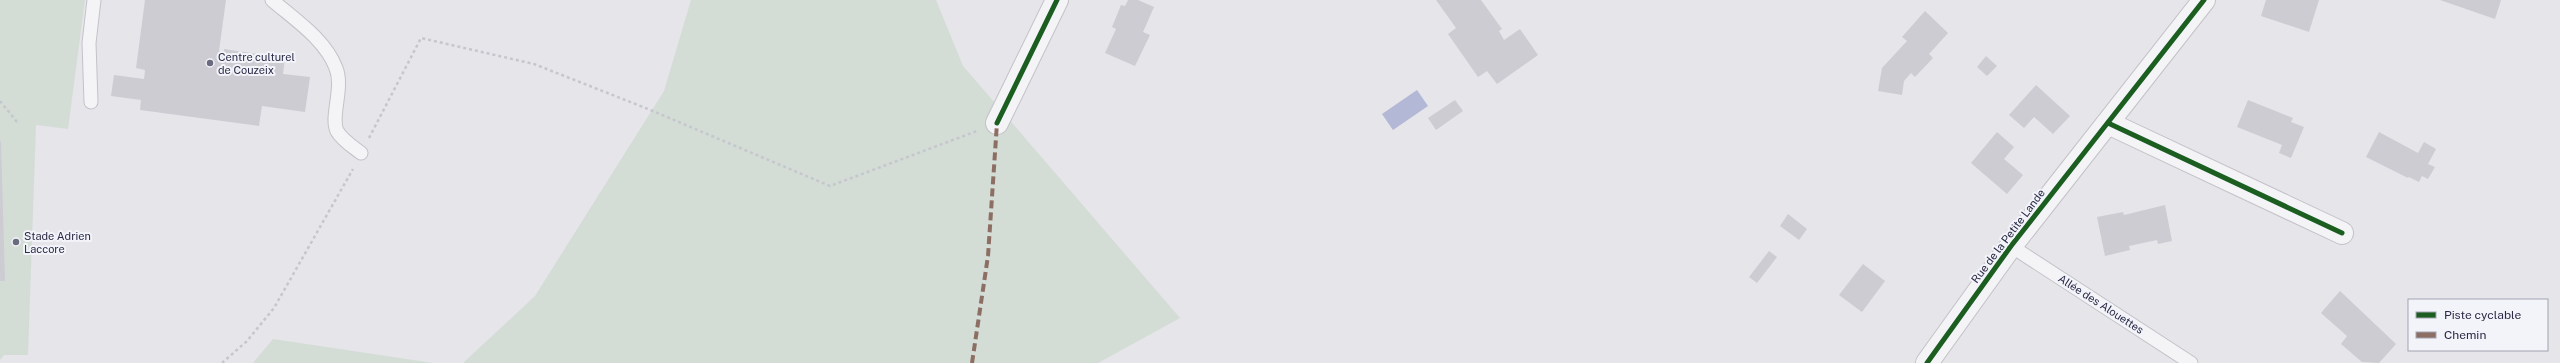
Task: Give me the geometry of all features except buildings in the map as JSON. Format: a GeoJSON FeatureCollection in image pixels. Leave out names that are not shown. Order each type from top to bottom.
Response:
{"type":"FeatureCollection","features":[{"type":"Feature","properties":{"kind":"street"},"geometry":{"type":"LineString","coordinates":[[998,123],[1057,0]]}},
{"type":"Feature","properties":{"kind":"street","name":"Rue de la Petite Lande"},"geometry":{"type":"LineString","coordinates":[[1927,363],[2011,246],[2204,0]]}},
{"type":"Feature","properties":{"kind":"street"},"geometry":{"type":"LineString","coordinates":[[2108,123],[2342,233]]}},
{"type":"Feature","properties":{"kind":"lane"},"geometry":{"type":"LineString","coordinates":[[91,102],[89,43],[94,0]]}},
{"type":"Feature","properties":{"kind":"lane"},"geometry":{"type":"LineString","coordinates":[[272,0],[313,35],[333,62],[340,85],[335,121],[337,130],[344,139],[361,153]]}},
{"type":"Feature","properties":{"kind":"lane","name":"Allée des Alouettes"},"geometry":{"type":"LineString","coordinates":[[2011,246],[2191,363]]}},
{"type":"Feature","properties":{"kind":"path"},"geometry":{"type":"LineString","coordinates":[[222,363],[247,341],[274,308],[361,153],[421,38],[534,64],[656,112],[830,186],[998,123]]}},
{"type":"Feature","properties":{"kind":"path"},"geometry":{"type":"LineString","coordinates":[[0,102],[17,122]]}},
{"type":"Feature","properties":{"kind":"shaded area","name":"Stade Adrien Laccore"},"geometry":{"type":"Polygon","coordinates":[[[0,0],[85,0],[68,129],[36,125],[28,355],[4,355],[0,360],[0,0]]]}},
{"type":"Feature","properties":{"kind":"shaded area"},"geometry":{"type":"Polygon","coordinates":[[[691,0],[936,0],[963,66],[1180,318],[1098,363],[463,363],[535,296],[664,91],[691,0]]]}},
{"type":"Feature","properties":{"kind":"shaded area"},"geometry":{"type":"Polygon","coordinates":[[[273,339],[433,363],[253,363],[273,339]]]}},
{"type":"Feature","properties":{"kind":"water"},"geometry":{"type":"Polygon","coordinates":[[[1417,90],[1428,106],[1393,130],[1382,114],[1417,90]]]}},
{"type":"Feature","properties":{"kind":"marked path"},"geometry":{"type":"LineString","coordinates":[[972,363],[988,256],[997,123]]}},
{"type":"Feature","properties":{"kind":"cycle path"},"geometry":{"type":"LineString","coordinates":[[997,123],[1057,0]]}},
{"type":"Feature","properties":{"kind":"cycle path"},"geometry":{"type":"LineString","coordinates":[[1927,363],[2011,246],[2204,0]]}},
{"type":"Feature","properties":{"kind":"cycle path"},"geometry":{"type":"LineString","coordinates":[[2108,123],[2342,233]]}},
{"type":"Feature","properties":{"kind":"place","name":"Centre culturel de Couzeix"},"geometry":{"type":"Point","coordinates":[210,63]}},
{"type":"Feature","properties":{"kind":"place","name":"Stade Adrien Laccore"},"geometry":{"type":"Point","coordinates":[16,242]}}]}
